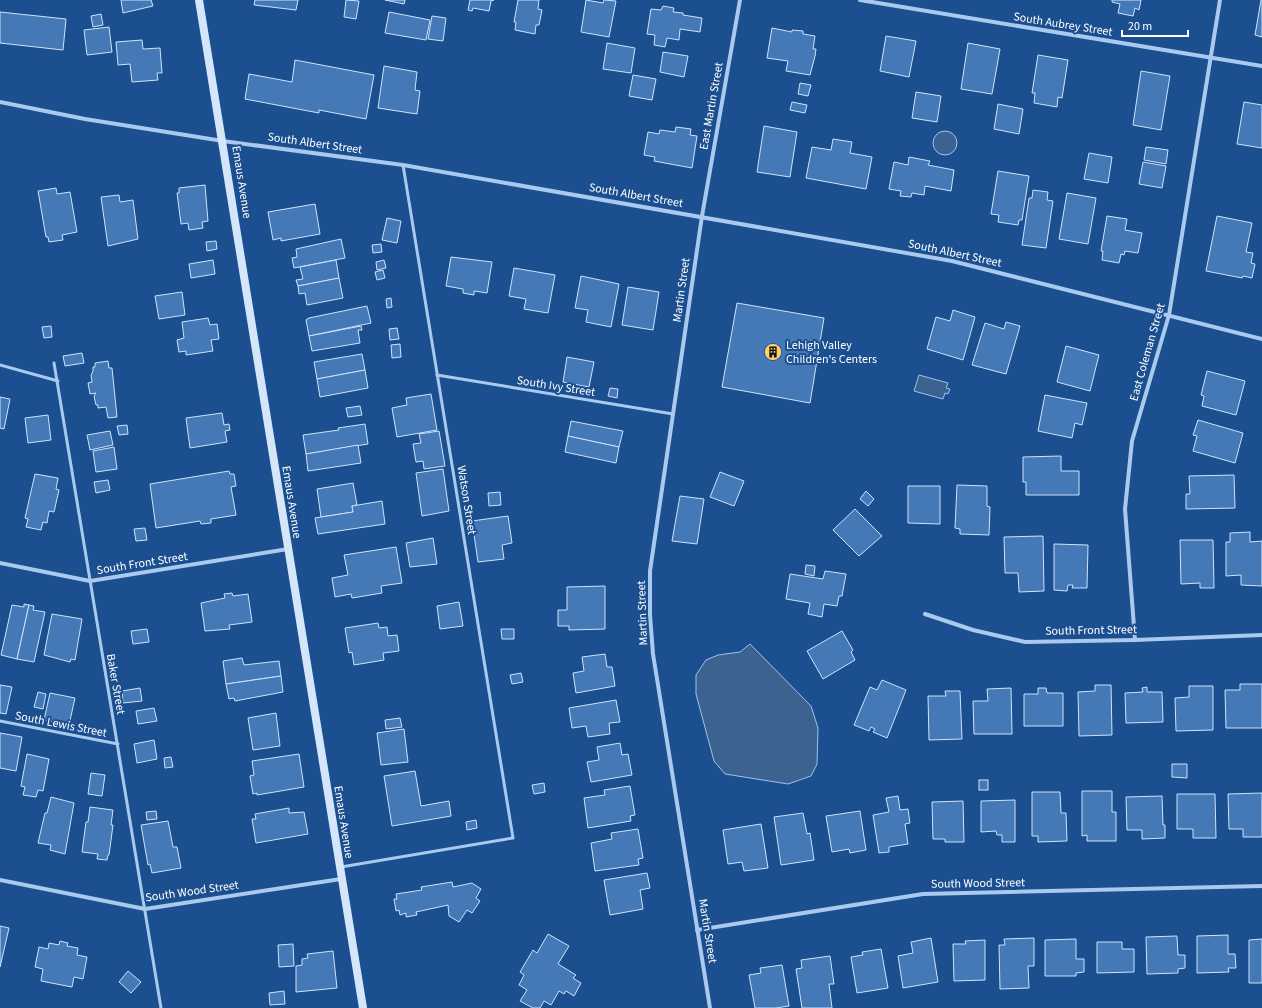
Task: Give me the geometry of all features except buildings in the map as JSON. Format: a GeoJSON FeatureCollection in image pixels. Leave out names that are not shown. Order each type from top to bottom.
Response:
{"type":"FeatureCollection","features":[{"type":"Feature","properties":{"kind":"main road","name":"Emaus Avenue"},"geometry":{"type":"LineString","coordinates":[[199,0],[363,1008]]}},
{"type":"Feature","properties":{"kind":"street","name":"East Martin Street"},"geometry":{"type":"LineString","coordinates":[[702,216],[740,0]]}},
{"type":"Feature","properties":{"kind":"street","name":"South Aubrey Street"},"geometry":{"type":"LineString","coordinates":[[860,0],[1262,66]]}},
{"type":"Feature","properties":{"kind":"street","name":"East Coleman Street"},"geometry":{"type":"LineString","coordinates":[[1135,640],[1125,508],[1132,441],[1169,315],[1220,0]]}},
{"type":"Feature","properties":{"kind":"street","name":"South Albert Street"},"geometry":{"type":"LineString","coordinates":[[0,102],[85,119],[223,141],[402,165],[702,216],[952,261],[1262,339]]}},
{"type":"Feature","properties":{"kind":"street","name":"Martin Street"},"geometry":{"type":"LineString","coordinates":[[702,216],[654,539],[650,572],[650,615],[653,654],[710,1008]]}},
{"type":"Feature","properties":{"kind":"street","name":"South Front Street"},"geometry":{"type":"LineString","coordinates":[[0,563],[90,581],[288,549]]}},
{"type":"Feature","properties":{"kind":"street","name":"South Front Street"},"geometry":{"type":"LineString","coordinates":[[925,614],[973,630],[1025,642],[1135,640],[1262,635]]}},
{"type":"Feature","properties":{"kind":"street","name":"South Wood Street"},"geometry":{"type":"LineString","coordinates":[[0,880],[145,909],[341,879]]}},
{"type":"Feature","properties":{"kind":"street","name":"South Wood Street"},"geometry":{"type":"LineString","coordinates":[[697,930],[923,894],[1262,886]]}},
{"type":"Feature","properties":{"kind":"lane","name":"Watson Street"},"geometry":{"type":"LineString","coordinates":[[340,867],[513,838],[402,165]]}},
{"type":"Feature","properties":{"kind":"lane","name":"Baker Street"},"geometry":{"type":"LineString","coordinates":[[54,363],[161,1008]]}},
{"type":"Feature","properties":{"kind":"lane"},"geometry":{"type":"LineString","coordinates":[[0,366],[58,381]]}},
{"type":"Feature","properties":{"kind":"lane","name":"South Ivy Street"},"geometry":{"type":"LineString","coordinates":[[437,375],[673,414]]}},
{"type":"Feature","properties":{"kind":"lane","name":"South Lewis Street"},"geometry":{"type":"LineString","coordinates":[[0,721],[118,744]]}},
{"type":"Feature","properties":{"kind":"water"},"geometry":{"type":"Polygon","coordinates":[[[945,131],[954,134],[957,143],[954,152],[945,155],[936,152],[933,143],[936,134],[945,131]]]}},
{"type":"Feature","properties":{"kind":"water"},"geometry":{"type":"Polygon","coordinates":[[[919,375],[948,383],[946,388],[950,389],[948,394],[945,393],[943,399],[914,391],[919,375]]]}},
{"type":"Feature","properties":{"kind":"water"},"geometry":{"type":"Polygon","coordinates":[[[750,644],[811,706],[818,728],[817,764],[811,776],[788,784],[725,774],[714,761],[696,694],[696,675],[706,660],[718,655],[740,652],[750,644]]]}},
{"type":"Feature","properties":{"kind":"place","name":"Lehigh Valley Children's Centers"},"geometry":{"type":"Point","coordinates":[773,352]}}]}
